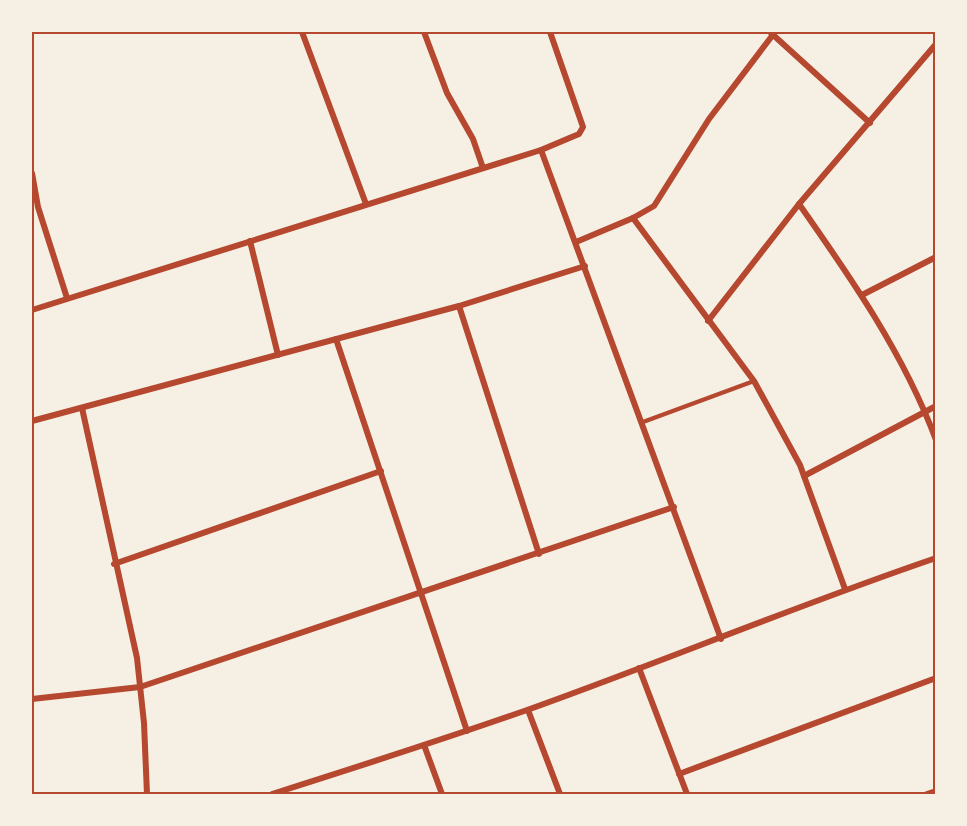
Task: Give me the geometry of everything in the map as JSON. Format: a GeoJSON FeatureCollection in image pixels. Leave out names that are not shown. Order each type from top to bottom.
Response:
{"type":"FeatureCollection","features":[{"type":"Feature","properties":{"kind":"street"},"geometry":{"type":"LineString","coordinates":[[302,32],[366,204]]}},
{"type":"Feature","properties":{"kind":"street"},"geometry":{"type":"LineString","coordinates":[[424,32],[447,93],[473,139],[483,168]]}},
{"type":"Feature","properties":{"kind":"street"},"geometry":{"type":"LineString","coordinates":[[32,310],[541,150],[579,134],[584,126],[550,32]]}},
{"type":"Feature","properties":{"kind":"street"},"geometry":{"type":"LineString","coordinates":[[576,242],[633,218],[654,206],[709,119],[772,33],[870,123]]}},
{"type":"Feature","properties":{"kind":"street"},"geometry":{"type":"LineString","coordinates":[[708,321],[799,204],[936,44]]}},
{"type":"Feature","properties":{"kind":"street"},"geometry":{"type":"LineString","coordinates":[[541,150],[721,639]]}},
{"type":"Feature","properties":{"kind":"street"},"geometry":{"type":"LineString","coordinates":[[32,173],[35,207],[67,298]]}},
{"type":"Feature","properties":{"kind":"street"},"geometry":{"type":"LineString","coordinates":[[799,204],[862,295],[925,411],[936,440]]}},
{"type":"Feature","properties":{"kind":"street"},"geometry":{"type":"LineString","coordinates":[[633,218],[754,381],[804,476],[845,589]]}},
{"type":"Feature","properties":{"kind":"street"},"geometry":{"type":"LineString","coordinates":[[250,241],[278,355]]}},
{"type":"Feature","properties":{"kind":"street"},"geometry":{"type":"LineString","coordinates":[[862,295],[936,256]]}},
{"type":"Feature","properties":{"kind":"street"},"geometry":{"type":"LineString","coordinates":[[32,421],[459,306],[585,266]]}},
{"type":"Feature","properties":{"kind":"street"},"geometry":{"type":"LineString","coordinates":[[459,306],[539,554]]}},
{"type":"Feature","properties":{"kind":"street"},"geometry":{"type":"LineString","coordinates":[[336,339],[467,731]]}},
{"type":"Feature","properties":{"kind":"street"},"geometry":{"type":"LineString","coordinates":[[804,476],[936,406]]}},
{"type":"Feature","properties":{"kind":"street"},"geometry":{"type":"LineString","coordinates":[[82,408],[114,564],[137,658],[147,795]]}},
{"type":"Feature","properties":{"kind":"street"},"geometry":{"type":"LineString","coordinates":[[114,564],[381,471]]}},
{"type":"Feature","properties":{"kind":"street"},"geometry":{"type":"LineString","coordinates":[[32,699],[140,687],[674,507]]}},
{"type":"Feature","properties":{"kind":"street"},"geometry":{"type":"LineString","coordinates":[[272,795],[528,710],[721,639],[845,589],[936,558]]}},
{"type":"Feature","properties":{"kind":"street"},"geometry":{"type":"LineString","coordinates":[[639,668],[687,795]]}},
{"type":"Feature","properties":{"kind":"street"},"geometry":{"type":"LineString","coordinates":[[679,774],[936,678]]}},
{"type":"Feature","properties":{"kind":"street"},"geometry":{"type":"LineString","coordinates":[[528,710],[560,795]]}},
{"type":"Feature","properties":{"kind":"street"},"geometry":{"type":"LineString","coordinates":[[423,745],[441,795]]}},
{"type":"Feature","properties":{"kind":"street"},"geometry":{"type":"LineString","coordinates":[[927,795],[936,791]]}},
{"type":"Feature","properties":{"kind":"lane"},"geometry":{"type":"LineString","coordinates":[[643,422],[754,381]]}}]}
